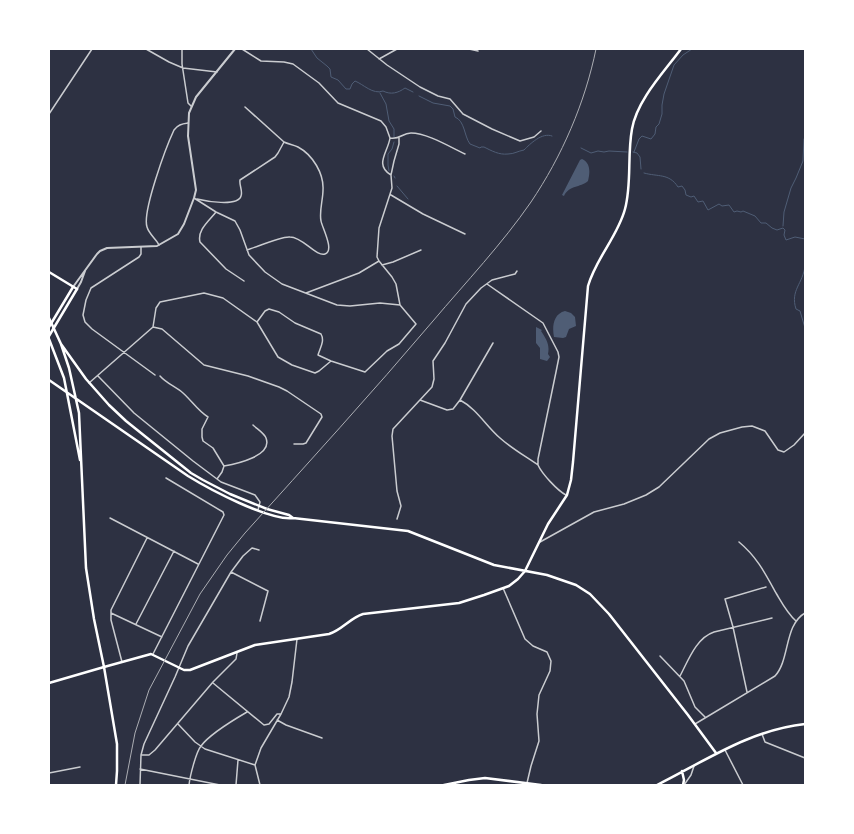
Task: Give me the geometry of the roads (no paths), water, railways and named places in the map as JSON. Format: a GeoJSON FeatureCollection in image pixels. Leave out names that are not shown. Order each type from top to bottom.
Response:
{"type":"FeatureCollection","features":[{"type":"Feature","properties":{"kind":"main road"},"geometry":{"type":"LineString","coordinates":[[49,683],[122,662],[155,655],[177,667],[187,670],[194,669],[255,645],[333,633],[354,617],[363,614],[458,603],[503,588],[513,582],[525,571],[552,517],[567,495],[571,480],[588,286],[594,267],[620,224],[625,210],[628,196],[632,130],[636,114],[681,49]]}},
{"type":"Feature","properties":{"kind":"main road"},"geometry":{"type":"LineString","coordinates":[[50,273],[77,290],[49,337],[64,378],[81,468]]}},
{"type":"Feature","properties":{"kind":"main road"},"geometry":{"type":"LineString","coordinates":[[49,327],[73,287]]}},
{"type":"Feature","properties":{"kind":"main road"},"geometry":{"type":"LineString","coordinates":[[49,318],[60,342],[74,388],[79,413],[86,568],[117,744],[116,785]]}},
{"type":"Feature","properties":{"kind":"main road"},"geometry":{"type":"LineString","coordinates":[[60,342],[89,383],[109,405],[126,421],[191,473],[216,488],[259,506],[289,515],[293,518]]}},
{"type":"Feature","properties":{"kind":"main road"},"geometry":{"type":"LineString","coordinates":[[49,380],[200,484],[258,510],[281,517],[405,531],[494,565],[547,574],[565,580],[584,590],[595,599],[614,620],[716,753]]}},
{"type":"Feature","properties":{"kind":"main road"},"geometry":{"type":"LineString","coordinates":[[657,785],[724,749],[762,734],[791,726],[805,724]]}},
{"type":"Feature","properties":{"kind":"main road"},"geometry":{"type":"LineString","coordinates":[[682,771],[684,779],[683,785]]}},
{"type":"Feature","properties":{"kind":"main road"},"geometry":{"type":"LineString","coordinates":[[444,785],[485,778],[541,785]]}},
{"type":"Feature","properties":{"kind":"street"},"geometry":{"type":"LineString","coordinates":[[49,114],[92,49]]}},
{"type":"Feature","properties":{"kind":"street"},"geometry":{"type":"LineString","coordinates":[[146,49],[183,68],[217,72]]}},
{"type":"Feature","properties":{"kind":"street"},"geometry":{"type":"LineString","coordinates":[[182,49],[181,60],[188,103],[191,106]]}},
{"type":"Feature","properties":{"kind":"street"},"geometry":{"type":"LineString","coordinates":[[73,287],[97,254],[103,249],[159,245],[180,231],[194,198],[196,187],[189,143],[188,123],[191,106],[196,97],[235,49]]}},
{"type":"Feature","properties":{"kind":"street"},"geometry":{"type":"LineString","coordinates":[[242,49],[261,61],[293,64],[319,84],[338,103],[381,121],[386,127],[390,138],[382,162],[385,171],[391,175]]}},
{"type":"Feature","properties":{"kind":"street"},"geometry":{"type":"LineString","coordinates":[[367,49],[387,65],[420,87],[438,96],[450,99],[463,114],[492,129],[520,140],[534,137],[540,131]]}},
{"type":"Feature","properties":{"kind":"street"},"geometry":{"type":"LineString","coordinates":[[380,59],[397,49]]}},
{"type":"Feature","properties":{"kind":"street"},"geometry":{"type":"LineString","coordinates":[[469,49],[478,51]]}},
{"type":"Feature","properties":{"kind":"street"},"geometry":{"type":"LineString","coordinates":[[245,107],[284,142],[305,152],[314,163],[321,175],[323,190],[320,220],[328,242],[329,251],[325,254],[320,254],[307,243],[290,237],[247,250]]}},
{"type":"Feature","properties":{"kind":"street"},"geometry":{"type":"LineString","coordinates":[[159,245],[147,228],[146,216],[149,201],[174,130],[177,126],[188,123]]}},
{"type":"Feature","properties":{"kind":"street"},"geometry":{"type":"LineString","coordinates":[[390,138],[399,138],[409,133],[417,134],[465,154]]}},
{"type":"Feature","properties":{"kind":"street"},"geometry":{"type":"LineString","coordinates":[[257,322],[265,311],[269,309],[279,312],[295,323],[321,334],[323,339],[318,355],[331,361],[365,372],[387,351],[399,344],[416,324],[400,305],[396,284],[377,257],[379,228],[392,188],[391,175],[399,144],[399,138]]}},
{"type":"Feature","properties":{"kind":"street"},"geometry":{"type":"LineString","coordinates":[[197,200],[217,203],[236,201],[240,198],[241,194],[239,184],[240,180],[275,157],[284,142]]}},
{"type":"Feature","properties":{"kind":"street"},"geometry":{"type":"LineString","coordinates":[[390,194],[423,214],[465,234]]}},
{"type":"Feature","properties":{"kind":"street"},"geometry":{"type":"LineString","coordinates":[[194,198],[216,212],[233,220],[236,223],[249,256],[273,279],[290,288],[332,304],[342,306],[380,303],[400,305]]}},
{"type":"Feature","properties":{"kind":"street"},"geometry":{"type":"LineString","coordinates":[[216,212],[203,227],[200,242],[226,269],[244,281]]}},
{"type":"Feature","properties":{"kind":"street"},"geometry":{"type":"LineString","coordinates":[[141,247],[141,254],[139,257],[91,288],[84,308],[84,319],[87,324],[155,375]]}},
{"type":"Feature","properties":{"kind":"street"},"geometry":{"type":"LineString","coordinates":[[382,265],[421,250]]}},
{"type":"Feature","properties":{"kind":"street"},"geometry":{"type":"LineString","coordinates":[[306,293],[359,274],[379,261]]}},
{"type":"Feature","properties":{"kind":"street"},"geometry":{"type":"LineString","coordinates":[[77,290],[82,282],[86,270]]}},
{"type":"Feature","properties":{"kind":"street"},"geometry":{"type":"LineString","coordinates":[[397,519],[401,506],[397,491],[392,432],[429,391],[433,383],[433,361],[445,343],[466,304],[480,288],[495,278],[515,274],[517,271]]}},
{"type":"Feature","properties":{"kind":"street"},"geometry":{"type":"LineString","coordinates":[[487,284],[543,323],[558,352],[559,357],[539,451],[538,465]]}},
{"type":"Feature","properties":{"kind":"street"},"geometry":{"type":"LineString","coordinates":[[89,383],[154,327],[155,310],[160,302],[204,293],[226,300],[257,322],[278,357],[286,362],[315,373],[331,361]]}},
{"type":"Feature","properties":{"kind":"street"},"geometry":{"type":"LineString","coordinates":[[154,327],[162,329],[204,365],[248,376],[279,387],[322,415],[306,443],[294,444]]}},
{"type":"Feature","properties":{"kind":"street"},"geometry":{"type":"LineString","coordinates":[[420,400],[450,410],[455,407],[493,343]]}},
{"type":"Feature","properties":{"kind":"street"},"geometry":{"type":"LineString","coordinates":[[98,376],[134,413],[217,479],[255,495],[259,500],[258,510]]}},
{"type":"Feature","properties":{"kind":"street"},"geometry":{"type":"LineString","coordinates":[[160,376],[183,393],[200,411],[208,417],[202,429],[202,437],[203,441],[213,448],[224,466],[217,479]]}},
{"type":"Feature","properties":{"kind":"street"},"geometry":{"type":"LineString","coordinates":[[460,400],[466,403],[479,415],[501,439],[538,465],[550,481],[567,495]]}},
{"type":"Feature","properties":{"kind":"street"},"geometry":{"type":"LineString","coordinates":[[224,466],[245,461],[259,455],[265,449],[267,442],[265,436],[253,425]]}},
{"type":"Feature","properties":{"kind":"street"},"geometry":{"type":"LineString","coordinates":[[540,542],[594,512],[624,504],[646,495],[659,487],[709,439],[720,433],[752,426],[765,431],[778,450],[784,452],[794,445],[805,433]]}},
{"type":"Feature","properties":{"kind":"street"},"geometry":{"type":"LineString","coordinates":[[155,655],[162,637],[198,564],[223,518],[224,513],[166,478]]}},
{"type":"Feature","properties":{"kind":"street"},"geometry":{"type":"LineString","coordinates":[[110,518],[198,564]]}},
{"type":"Feature","properties":{"kind":"street"},"geometry":{"type":"LineString","coordinates":[[544,533],[550,537]]}},
{"type":"Feature","properties":{"kind":"street"},"geometry":{"type":"LineString","coordinates":[[122,662],[111,613],[113,605],[148,538]]}},
{"type":"Feature","properties":{"kind":"street"},"geometry":{"type":"LineString","coordinates":[[739,542],[751,552],[787,612],[796,621]]}},
{"type":"Feature","properties":{"kind":"street"},"geometry":{"type":"LineString","coordinates":[[140,785],[141,755],[145,740],[175,677],[177,667],[230,572],[248,551],[252,548],[259,550]]}},
{"type":"Feature","properties":{"kind":"street"},"geometry":{"type":"LineString","coordinates":[[136,624],[174,551]]}},
{"type":"Feature","properties":{"kind":"street"},"geometry":{"type":"LineString","coordinates":[[230,572],[268,591],[260,621]]}},
{"type":"Feature","properties":{"kind":"street"},"geometry":{"type":"LineString","coordinates":[[747,692],[733,627],[725,599],[766,587]]}},
{"type":"Feature","properties":{"kind":"street"},"geometry":{"type":"LineString","coordinates":[[503,588],[525,639],[533,646],[546,652],[551,661],[550,671],[539,695],[537,714],[539,741],[527,783]]}},
{"type":"Feature","properties":{"kind":"street"},"geometry":{"type":"LineString","coordinates":[[111,613],[162,637]]}},
{"type":"Feature","properties":{"kind":"street"},"geometry":{"type":"LineString","coordinates":[[695,724],[767,681],[778,672],[796,621],[805,614]]}},
{"type":"Feature","properties":{"kind":"street"},"geometry":{"type":"LineString","coordinates":[[680,676],[702,638],[710,633],[772,618]]}},
{"type":"Feature","properties":{"kind":"street"},"geometry":{"type":"LineString","coordinates":[[260,785],[255,765],[261,748],[281,714],[291,690],[297,639]]}},
{"type":"Feature","properties":{"kind":"street"},"geometry":{"type":"LineString","coordinates":[[141,755],[152,754],[213,682],[236,658],[238,655],[237,651]]}},
{"type":"Feature","properties":{"kind":"street"},"geometry":{"type":"LineString","coordinates":[[660,656],[680,676],[685,684],[694,707],[705,717]]}},
{"type":"Feature","properties":{"kind":"street"},"geometry":{"type":"LineString","coordinates":[[213,682],[247,712],[265,725],[269,724],[277,714],[281,714]]}},
{"type":"Feature","properties":{"kind":"street"},"geometry":{"type":"LineString","coordinates":[[189,785],[191,771],[201,746],[247,712]]}},
{"type":"Feature","properties":{"kind":"street"},"geometry":{"type":"LineString","coordinates":[[277,720],[286,725],[322,738]]}},
{"type":"Feature","properties":{"kind":"street"},"geometry":{"type":"LineString","coordinates":[[178,724],[195,742],[209,751],[255,765]]}},
{"type":"Feature","properties":{"kind":"street"},"geometry":{"type":"LineString","coordinates":[[762,734],[765,742],[805,758]]}},
{"type":"Feature","properties":{"kind":"street"},"geometry":{"type":"LineString","coordinates":[[724,749],[744,785]]}},
{"type":"Feature","properties":{"kind":"street"},"geometry":{"type":"LineString","coordinates":[[236,785],[238,760]]}},
{"type":"Feature","properties":{"kind":"street"},"geometry":{"type":"LineString","coordinates":[[683,785],[691,775],[694,764]]}},
{"type":"Feature","properties":{"kind":"street"},"geometry":{"type":"LineString","coordinates":[[49,773],[80,767]]}},
{"type":"Feature","properties":{"kind":"street"},"geometry":{"type":"LineString","coordinates":[[140,769],[220,785]]}},
{"type":"Feature","properties":{"kind":"water"},"geometry":{"type":"Polygon","coordinates":[[[582,159],[588,166],[588,181],[582,185],[572,188],[566,192],[564,196],[562,195],[580,160],[582,159]]]}},
{"type":"Feature","properties":{"kind":"water"},"geometry":{"type":"Polygon","coordinates":[[[565,311],[571,313],[575,317],[576,326],[569,329],[566,337],[554,337],[554,321],[558,315],[565,311]]]}},
{"type":"Feature","properties":{"kind":"water"},"geometry":{"type":"Polygon","coordinates":[[[536,327],[542,330],[541,331],[547,342],[548,354],[550,357],[547,361],[540,359],[540,348],[536,343],[536,327]]]}},
{"type":"Feature","properties":{"kind":"waterway"},"geometry":{"type":"LineString","coordinates":[[311,49],[317,58],[330,69],[331,77],[338,80],[346,89],[350,89],[355,81],[376,92],[383,91],[394,93],[405,88],[413,92]]}},
{"type":"Feature","properties":{"kind":"waterway"},"geometry":{"type":"LineString","coordinates":[[634,152],[639,139],[642,136],[651,139],[655,134],[656,127],[659,124],[662,114],[664,94],[674,65],[683,55],[692,49]]}},
{"type":"Feature","properties":{"kind":"waterway"},"geometry":{"type":"LineString","coordinates":[[380,93],[386,104],[389,121],[394,129],[394,137]]}},
{"type":"Feature","properties":{"kind":"waterway"},"geometry":{"type":"LineString","coordinates":[[419,96],[433,103],[450,106],[453,109],[455,117],[463,125],[470,144],[480,148],[484,147],[499,153],[510,154],[524,150],[540,137],[548,135],[552,136]]}},
{"type":"Feature","properties":{"kind":"waterway"},"geometry":{"type":"LineString","coordinates":[[783,226],[784,212],[791,188],[803,161],[804,139]]}},
{"type":"Feature","properties":{"kind":"waterway"},"geometry":{"type":"LineString","coordinates":[[389,171],[388,154],[392,149],[394,142]]}},
{"type":"Feature","properties":{"kind":"waterway"},"geometry":{"type":"LineString","coordinates":[[581,148],[591,153],[598,151],[627,152]]}},
{"type":"Feature","properties":{"kind":"waterway"},"geometry":{"type":"LineString","coordinates":[[633,152],[637,153],[640,157],[641,169]]}},
{"type":"Feature","properties":{"kind":"waterway"},"geometry":{"type":"LineString","coordinates":[[644,173],[671,179],[678,187],[682,186],[686,195],[691,197],[694,196],[698,202],[703,201],[708,210],[719,204],[722,206],[729,205],[734,212],[743,211],[755,216],[761,223],[766,223],[777,230],[783,228],[785,230],[784,235],[786,240],[795,237],[805,239]]}},
{"type":"Feature","properties":{"kind":"waterway"},"geometry":{"type":"LineString","coordinates":[[397,186],[408,199]]}},
{"type":"Feature","properties":{"kind":"waterway"},"geometry":{"type":"LineString","coordinates":[[805,266],[795,297],[796,309],[800,311],[805,328]]}},
{"type":"Feature","properties":{"kind":"railway"},"geometry":{"type":"LineString","coordinates":[[125,785],[135,733],[149,690],[200,594],[227,555],[245,533],[387,375],[484,263],[520,218],[553,166],[571,128],[586,89],[596,49]]}}]}
